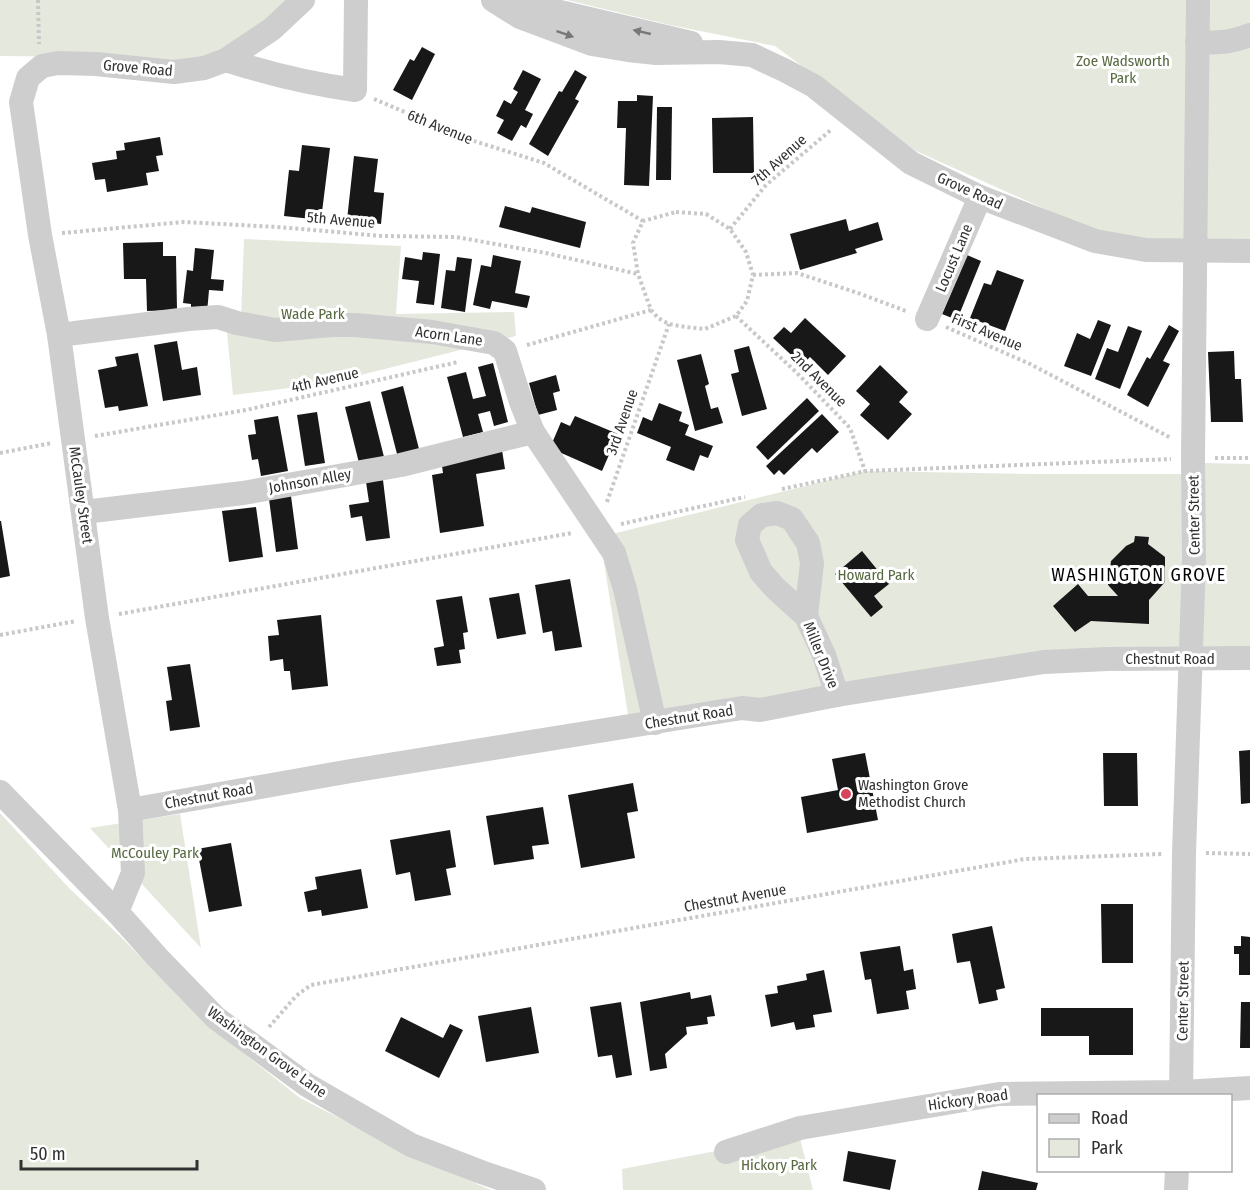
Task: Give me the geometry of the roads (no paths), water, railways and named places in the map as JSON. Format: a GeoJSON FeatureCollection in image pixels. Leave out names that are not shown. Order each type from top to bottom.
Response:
{"type":"FeatureCollection","features":[{"type":"Feature","properties":{"kind":"street","name":"Grove Road"},"geometry":{"type":"LineString","coordinates":[[35,72],[58,63],[96,64],[174,72],[204,68],[226,60],[272,28],[303,0]]}},
{"type":"Feature","properties":{"kind":"street"},"geometry":{"type":"LineString","coordinates":[[226,60],[294,80],[355,90],[356,0]]}},
{"type":"Feature","properties":{"kind":"street","name":"Grove Road"},"geometry":{"type":"LineString","coordinates":[[493,0],[520,17],[592,44],[656,52],[719,52],[752,55],[814,86],[911,163],[980,197],[1095,242],[1146,250],[1250,251]]}},
{"type":"Feature","properties":{"kind":"street","name":"Grove Road"},"geometry":{"type":"LineString","coordinates":[[508,0],[691,43],[719,52]]}},
{"type":"Feature","properties":{"kind":"street","name":"Center Street"},"geometry":{"type":"LineString","coordinates":[[1182,1094],[1184,853],[1194,561],[1198,0]]}},
{"type":"Feature","properties":{"kind":"street"},"geometry":{"type":"LineString","coordinates":[[1197,42],[1234,42],[1250,35]]}},
{"type":"Feature","properties":{"kind":"street","name":"McCauley Street"},"geometry":{"type":"LineString","coordinates":[[35,72],[21,102],[40,235],[59,335],[97,618],[130,810],[133,873],[117,912]]}},
{"type":"Feature","properties":{"kind":"street","name":"Locust Lane"},"geometry":{"type":"LineString","coordinates":[[927,319],[980,197]]}},
{"type":"Feature","properties":{"kind":"street","name":"Acorn Lane"},"geometry":{"type":"LineString","coordinates":[[59,335],[218,317],[275,330],[355,325],[432,332],[494,342],[505,351],[533,432]]}},
{"type":"Feature","properties":{"kind":"street"},"geometry":{"type":"LineString","coordinates":[[533,432],[614,553],[625,589],[655,723]]}},
{"type":"Feature","properties":{"kind":"street","name":"Johnson Alley"},"geometry":{"type":"LineString","coordinates":[[84,512],[243,493],[390,467],[533,432]]}},
{"type":"Feature","properties":{"kind":"street","name":"Miller Drive"},"geometry":{"type":"LineString","coordinates":[[806,615],[824,655],[837,695]]}},
{"type":"Feature","properties":{"kind":"street","name":"Chestnut Road"},"geometry":{"type":"LineString","coordinates":[[130,810],[351,771],[742,708],[760,710],[837,695],[1044,662],[1250,658]]}},
{"type":"Feature","properties":{"kind":"street","name":"Washington Grove Lane"},"geometry":{"type":"LineString","coordinates":[[0,792],[216,1018],[307,1085],[411,1145],[481,1173],[534,1190]]}},
{"type":"Feature","properties":{"kind":"street","name":"Hickory Road"},"geometry":{"type":"LineString","coordinates":[[726,1152],[800,1128],[999,1094],[1182,1094],[1250,1088]]}},
{"type":"Feature","properties":{"kind":"street"},"geometry":{"type":"LineString","coordinates":[[1176,1190],[1177,1172]]}},
{"type":"Feature","properties":{"kind":"place","name":"Washington Grove Methodist Church"},"geometry":{"type":"Point","coordinates":[846,794]}},
{"type":"Feature","properties":{"kind":"district","name":"WASHINGTON GROVE"},"geometry":{"type":"Point","coordinates":[1139,575]}},
{"type":"Feature","properties":{"kind":"park label","name":"Zoe Wadsworth Park"},"geometry":{"type":"Point","coordinates":[1123,70]}},
{"type":"Feature","properties":{"kind":"park label","name":"Wade Park"},"geometry":{"type":"Point","coordinates":[313,314]}},
{"type":"Feature","properties":{"kind":"park label","name":"Howard Park"},"geometry":{"type":"Point","coordinates":[876,575]}},
{"type":"Feature","properties":{"kind":"park label","name":"McCouley Park"},"geometry":{"type":"Point","coordinates":[155,853]}},
{"type":"Feature","properties":{"kind":"park label","name":"Hickory Park"},"geometry":{"type":"Point","coordinates":[779,1165]}}]}
